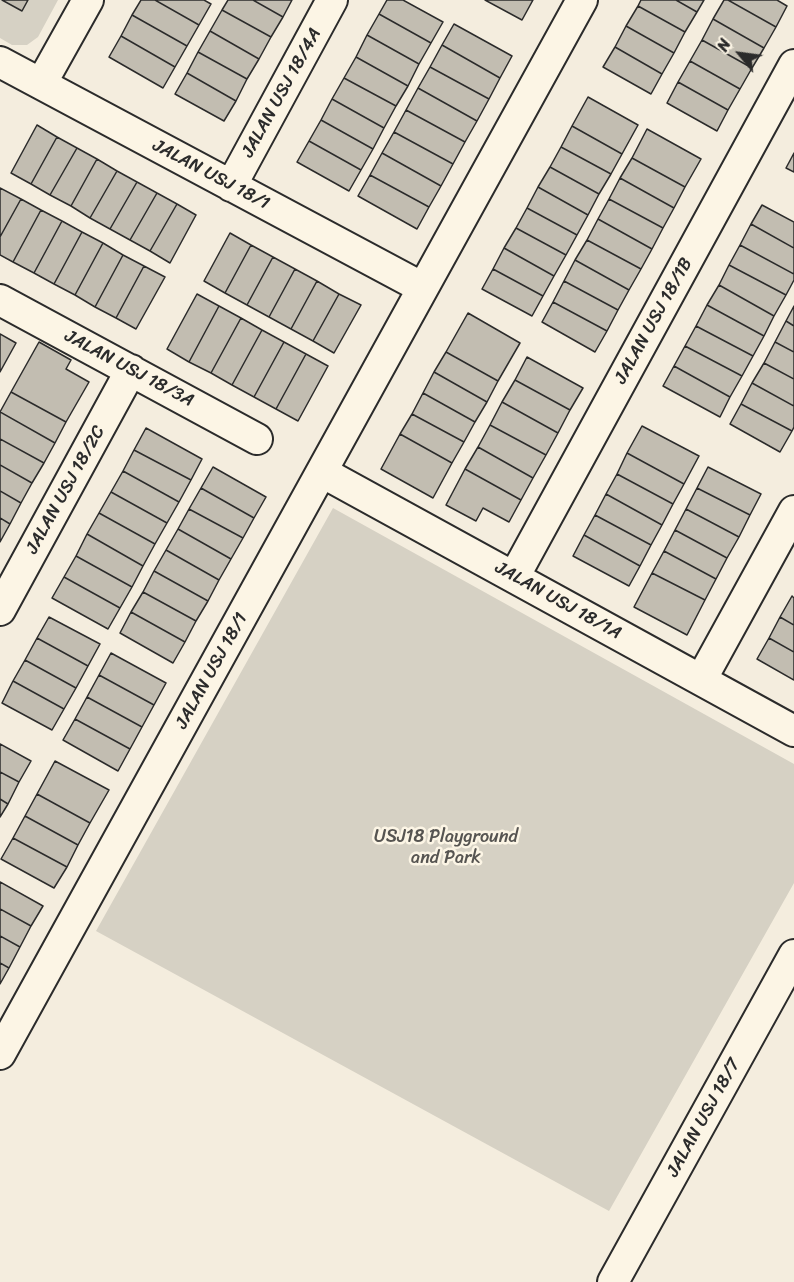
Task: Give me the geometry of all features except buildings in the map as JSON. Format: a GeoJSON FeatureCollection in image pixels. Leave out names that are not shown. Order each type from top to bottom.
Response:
{"type":"FeatureCollection","features":[{"type":"Feature","properties":{"kind":"street"},"geometry":{"type":"LineString","coordinates":[[41,84],[88,0]]}},
{"type":"Feature","properties":{"kind":"street","name":"JALAN USJ 18/4A"},"geometry":{"type":"LineString","coordinates":[[231,186],[332,0]]}},
{"type":"Feature","properties":{"kind":"street","name":"JALAN USJ 18/1"},"geometry":{"type":"LineString","coordinates":[[0,1054],[582,0]]}},
{"type":"Feature","properties":{"kind":"street","name":"JALAN USJ 18/1"},"geometry":{"type":"LineString","coordinates":[[0,62],[423,288]]}},
{"type":"Feature","properties":{"kind":"street","name":"JALAN USJ 18/1B"},"geometry":{"type":"LineString","coordinates":[[514,577],[794,65]]}},
{"type":"Feature","properties":{"kind":"street","name":"JALAN USJ 18/3A"},"geometry":{"type":"LineString","coordinates":[[0,300],[257,439]]}},
{"type":"Feature","properties":{"kind":"street","name":"JALAN USJ 18/2C"},"geometry":{"type":"LineString","coordinates":[[0,610],[131,370]]}},
{"type":"Feature","properties":{"kind":"street","name":"JALAN USJ 18/1A"},"geometry":{"type":"LineString","coordinates":[[321,472],[794,730]]}},
{"type":"Feature","properties":{"kind":"street"},"geometry":{"type":"LineString","coordinates":[[701,680],[794,511]]}},
{"type":"Feature","properties":{"kind":"street","name":"JALAN USJ 18/7"},"geometry":{"type":"LineString","coordinates":[[613,1282],[793,959]]}},
{"type":"Feature","properties":{"kind":"green space"},"geometry":{"type":"Polygon","coordinates":[[[0,0],[58,0],[38,37],[27,45],[12,45],[0,38],[0,0]]]}},
{"type":"Feature","properties":{"kind":"green space","name":"USJ18 Playground and Park"},"geometry":{"type":"Polygon","coordinates":[[[333,508],[794,764],[794,883],[609,1211],[96,931],[333,508]]]}}]}
